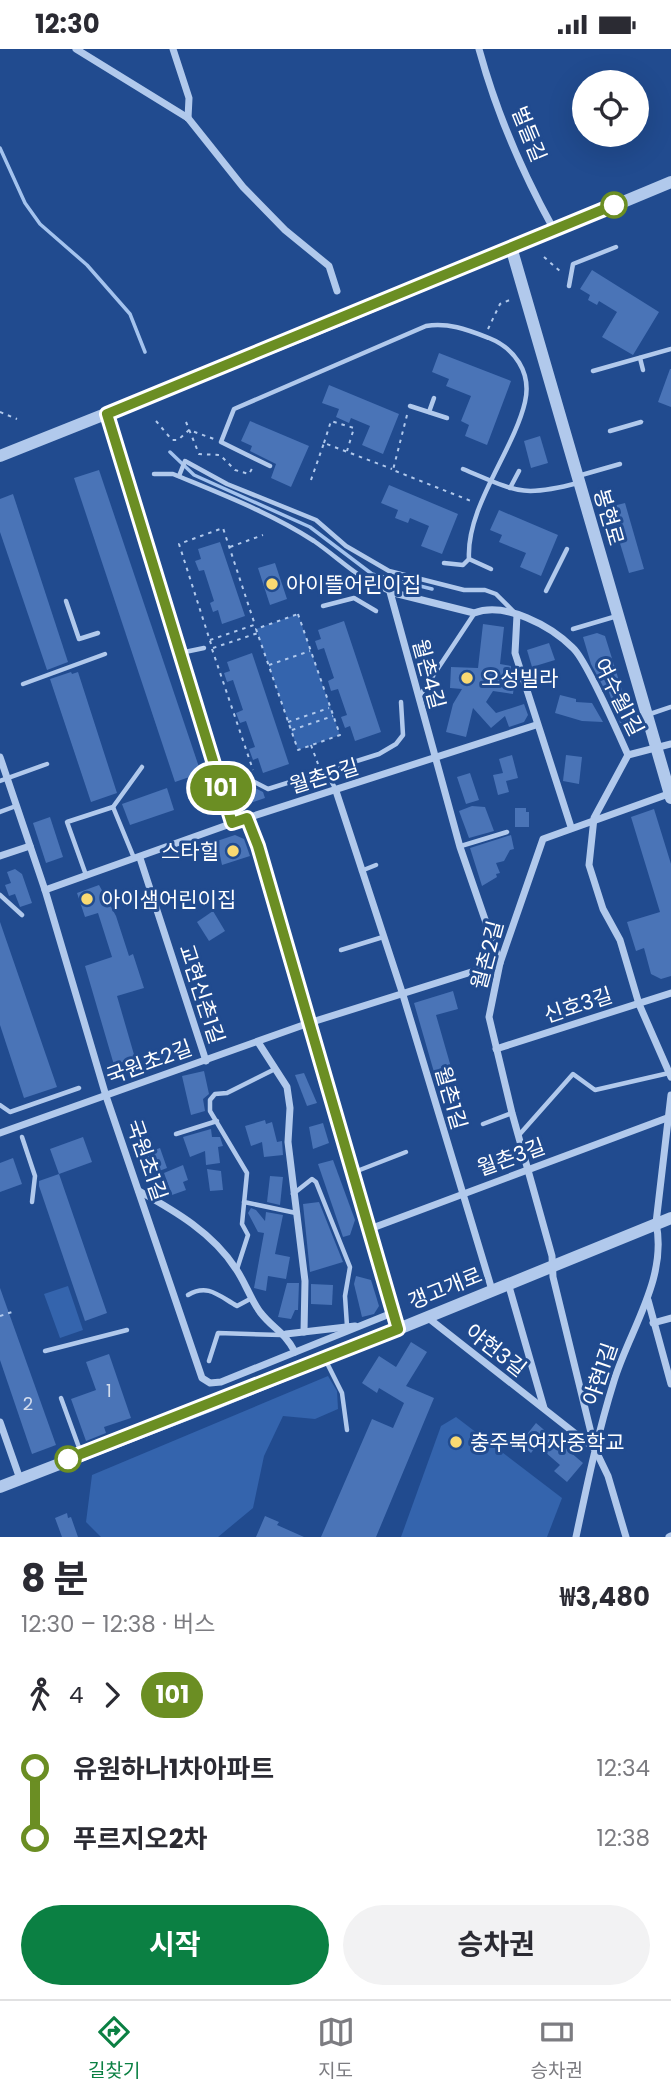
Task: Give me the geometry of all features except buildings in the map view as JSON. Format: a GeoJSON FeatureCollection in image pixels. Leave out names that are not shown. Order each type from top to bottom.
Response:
{"type":"FeatureCollection","features":[{"type":"Feature","properties":{"kind":"street"},"geometry":{"type":"LineString","coordinates":[[76,49],[188,118],[243,187],[285,230],[329,266],[337,291]]}},
{"type":"Feature","properties":{"kind":"street"},"geometry":{"type":"LineString","coordinates":[[173,49],[189,98],[188,118]]}},
{"type":"Feature","properties":{"kind":"street","name":"벌들길"},"geometry":{"type":"LineString","coordinates":[[479,49],[538,203],[554,230]]}},
{"type":"Feature","properties":{"kind":"street"},"geometry":{"type":"LineString","coordinates":[[0,456],[671,181]]}},
{"type":"Feature","properties":{"kind":"street","name":"봉현로"},"geometry":{"type":"LineString","coordinates":[[511,247],[670,795]]}},
{"type":"Feature","properties":{"kind":"street"},"geometry":{"type":"LineString","coordinates":[[107,414],[232,823]]}},
{"type":"Feature","properties":{"kind":"street"},"geometry":{"type":"LineString","coordinates":[[390,592],[474,613]]}},
{"type":"Feature","properties":{"kind":"street","name":"월촌4길"},"geometry":{"type":"LineString","coordinates":[[390,592],[460,847],[499,963]]}},
{"type":"Feature","properties":{"kind":"street","name":"여수월1길"},"geometry":{"type":"LineString","coordinates":[[474,613],[483,610],[517,615],[539,624],[575,649],[628,755],[594,818],[589,865],[603,909],[620,940],[639,1004],[670,1075]]}},
{"type":"Feature","properties":{"kind":"street"},"geometry":{"type":"LineString","coordinates":[[517,615],[515,653],[571,827]]}},
{"type":"Feature","properties":{"kind":"street","name":"월촌5길"},"geometry":{"type":"LineString","coordinates":[[45,890],[232,823],[536,725]]}},
{"type":"Feature","properties":{"kind":"street"},"geometry":{"type":"LineString","coordinates":[[628,755],[671,744]]}},
{"type":"Feature","properties":{"kind":"street","name":"국원초1길"},"geometry":{"type":"LineString","coordinates":[[0,757],[4,779],[45,890],[107,1096],[202,1378],[210,1383],[221,1382],[392,1313]]}},
{"type":"Feature","properties":{"kind":"street","name":"월촌1길"},"geometry":{"type":"LineString","coordinates":[[336,791],[360,871],[403,995],[492,1290]]}},
{"type":"Feature","properties":{"kind":"street","name":"월촌2길"},"geometry":{"type":"LineString","coordinates":[[595,1449],[529,1169],[512,1114],[489,1017],[499,963],[543,839],[594,818],[670,795]]}},
{"type":"Feature","properties":{"kind":"street"},"geometry":{"type":"LineString","coordinates":[[247,818],[398,1329]]}},
{"type":"Feature","properties":{"kind":"street"},"geometry":{"type":"LineString","coordinates":[[0,856],[30,846]]}},
{"type":"Feature","properties":{"kind":"street","name":"교현신촌1길"},"geometry":{"type":"LineString","coordinates":[[137,858],[206,1061]]}},
{"type":"Feature","properties":{"kind":"street"},"geometry":{"type":"LineString","coordinates":[[309,1023],[499,963]]}},
{"type":"Feature","properties":{"kind":"street","name":"신호3길"},"geometry":{"type":"LineString","coordinates":[[496,1049],[671,993]]}},
{"type":"Feature","properties":{"kind":"street","name":"국원초2길"},"geometry":{"type":"LineString","coordinates":[[0,1133],[309,1023]]}},
{"type":"Feature","properties":{"kind":"street"},"geometry":{"type":"LineString","coordinates":[[258,1042],[287,1087],[290,1108],[288,1142],[305,1281],[304,1332]]}},
{"type":"Feature","properties":{"kind":"street"},"geometry":{"type":"LineString","coordinates":[[656,1223],[671,1095]]}},
{"type":"Feature","properties":{"kind":"street","name":"월촌3길"},"geometry":{"type":"LineString","coordinates":[[367,1230],[667,1118]]}},
{"type":"Feature","properties":{"kind":"street"},"geometry":{"type":"LineString","coordinates":[[139,1191],[199,1229],[237,1269],[261,1313],[286,1334],[295,1352]]}},
{"type":"Feature","properties":{"kind":"street","name":"갱고개로"},"geometry":{"type":"LineString","coordinates":[[0,1487],[671,1218]]}},
{"type":"Feature","properties":{"kind":"street","name":"야현1길"},"geometry":{"type":"LineString","coordinates":[[576,1537],[614,1378],[647,1299],[659,1238],[656,1223]]}},
{"type":"Feature","properties":{"kind":"street","name":"야현3길"},"geometry":{"type":"LineString","coordinates":[[508,1283],[544,1409]]}},
{"type":"Feature","properties":{"kind":"street"},"geometry":{"type":"LineString","coordinates":[[647,1299],[671,1384]]}},
{"type":"Feature","properties":{"kind":"street","name":"야현3길"},"geometry":{"type":"LineString","coordinates":[[427,1317],[595,1449],[608,1476],[626,1537]]}},
{"type":"Feature","properties":{"kind":"street"},"geometry":{"type":"LineString","coordinates":[[653,1323],[671,1318]]}},
{"type":"Feature","properties":{"kind":"street"},"geometry":{"type":"LineString","coordinates":[[286,1334],[366,1325]]}},
{"type":"Feature","properties":{"kind":"street"},"geometry":{"type":"LineString","coordinates":[[0,1422],[20,1479]]}},
{"type":"Feature","properties":{"kind":"lane"},"geometry":{"type":"LineString","coordinates":[[569,286],[568,279],[573,264],[616,247]]}},
{"type":"Feature","properties":{"kind":"lane"},"geometry":{"type":"LineString","coordinates":[[270,466],[221,442],[234,409],[426,326],[452,325],[505,344],[516,353],[526,386],[525,401],[490,481],[469,544],[469,559],[463,565],[444,563]]}},
{"type":"Feature","properties":{"kind":"lane"},"geometry":{"type":"LineString","coordinates":[[593,371],[671,349]]}},
{"type":"Feature","properties":{"kind":"lane"},"geometry":{"type":"LineString","coordinates":[[640,358],[643,370]]}},
{"type":"Feature","properties":{"kind":"lane"},"geometry":{"type":"LineString","coordinates":[[429,412],[434,398]]}},
{"type":"Feature","properties":{"kind":"lane"},"geometry":{"type":"LineString","coordinates":[[410,406],[447,418]]}},
{"type":"Feature","properties":{"kind":"lane"},"geometry":{"type":"LineString","coordinates":[[610,431],[640,422]]}},
{"type":"Feature","properties":{"kind":"lane"},"geometry":{"type":"LineString","coordinates":[[179,476],[185,461],[227,484],[316,520],[345,546],[389,571],[464,590],[485,590],[496,594],[517,615]]}},
{"type":"Feature","properties":{"kind":"lane"},"geometry":{"type":"LineString","coordinates":[[463,469],[510,488],[539,493],[620,464]]}},
{"type":"Feature","properties":{"kind":"lane"},"geometry":{"type":"LineString","coordinates":[[510,488],[519,471]]}},
{"type":"Feature","properties":{"kind":"lane"},"geometry":{"type":"LineString","coordinates":[[154,474],[179,476],[277,520],[315,542],[372,585],[390,592]]}},
{"type":"Feature","properties":{"kind":"lane"},"geometry":{"type":"LineString","coordinates":[[546,591],[567,549]]}},
{"type":"Feature","properties":{"kind":"lane"},"geometry":{"type":"LineString","coordinates":[[469,559],[491,569]]}},
{"type":"Feature","properties":{"kind":"lane"},"geometry":{"type":"LineString","coordinates":[[323,606],[354,598],[376,611]]}},
{"type":"Feature","properties":{"kind":"lane"},"geometry":{"type":"LineString","coordinates":[[66,601],[79,639],[98,633]]}},
{"type":"Feature","properties":{"kind":"lane"},"geometry":{"type":"LineString","coordinates":[[418,699],[474,613]]}},
{"type":"Feature","properties":{"kind":"lane"},"geometry":{"type":"LineString","coordinates":[[573,629],[618,616]]}},
{"type":"Feature","properties":{"kind":"lane"},"geometry":{"type":"LineString","coordinates":[[179,654],[204,648]]}},
{"type":"Feature","properties":{"kind":"lane"},"geometry":{"type":"LineString","coordinates":[[23,684],[105,654]]}},
{"type":"Feature","properties":{"kind":"lane"},"geometry":{"type":"LineString","coordinates":[[241,775],[268,789],[379,754],[396,744],[403,735],[401,702]]}},
{"type":"Feature","properties":{"kind":"lane"},"geometry":{"type":"LineString","coordinates":[[646,715],[671,707]]}},
{"type":"Feature","properties":{"kind":"lane"},"geometry":{"type":"LineString","coordinates":[[4,779],[47,764]]}},
{"type":"Feature","properties":{"kind":"lane"},"geometry":{"type":"LineString","coordinates":[[86,876],[67,822],[113,807],[142,767]]}},
{"type":"Feature","properties":{"kind":"lane"},"geometry":{"type":"LineString","coordinates":[[326,771],[336,791]]}},
{"type":"Feature","properties":{"kind":"lane"},"geometry":{"type":"LineString","coordinates":[[0,812],[16,806]]}},
{"type":"Feature","properties":{"kind":"lane"},"geometry":{"type":"LineString","coordinates":[[113,807],[137,858]]}},
{"type":"Feature","properties":{"kind":"lane"},"geometry":{"type":"LineString","coordinates":[[460,847],[507,832]]}},
{"type":"Feature","properties":{"kind":"lane"},"geometry":{"type":"LineString","coordinates":[[360,871],[376,865]]}},
{"type":"Feature","properties":{"kind":"lane"},"geometry":{"type":"LineString","coordinates":[[0,895],[22,915]]}},
{"type":"Feature","properties":{"kind":"lane"},"geometry":{"type":"LineString","coordinates":[[341,950],[383,937]]}},
{"type":"Feature","properties":{"kind":"lane"},"geometry":{"type":"LineString","coordinates":[[237,1269],[248,1235],[242,1224],[247,1173],[236,1151],[225,1141],[210,1111],[210,1100],[215,1094],[227,1094],[275,1069]]}},
{"type":"Feature","properties":{"kind":"lane"},"geometry":{"type":"LineString","coordinates":[[519,1136],[573,1074],[595,1090],[670,1075]]}},
{"type":"Feature","properties":{"kind":"lane"},"geometry":{"type":"LineString","coordinates":[[0,1105],[10,1112],[79,1088]]}},
{"type":"Feature","properties":{"kind":"lane"},"geometry":{"type":"LineString","coordinates":[[482,1124],[512,1114]]}},
{"type":"Feature","properties":{"kind":"lane"},"geometry":{"type":"LineString","coordinates":[[176,1134],[217,1121]]}},
{"type":"Feature","properties":{"kind":"lane"},"geometry":{"type":"LineString","coordinates":[[22,1137],[35,1176],[32,1202]]}},
{"type":"Feature","properties":{"kind":"lane"},"geometry":{"type":"LineString","coordinates":[[351,1173],[406,1152]]}},
{"type":"Feature","properties":{"kind":"lane"},"geometry":{"type":"LineString","coordinates":[[293,1194],[312,1179],[316,1182],[340,1237],[350,1267],[345,1296],[347,1327]]}},
{"type":"Feature","properties":{"kind":"lane"},"geometry":{"type":"LineString","coordinates":[[244,1202],[296,1213]]}},
{"type":"Feature","properties":{"kind":"lane"},"geometry":{"type":"LineString","coordinates":[[188,1295],[200,1289],[208,1289],[237,1306],[251,1298]]}},
{"type":"Feature","properties":{"kind":"lane"},"geometry":{"type":"LineString","coordinates":[[45,1351],[127,1330]]}},
{"type":"Feature","properties":{"kind":"lane"},"geometry":{"type":"LineString","coordinates":[[209,1361],[218,1333],[286,1334]]}},
{"type":"Feature","properties":{"kind":"lane"},"geometry":{"type":"LineString","coordinates":[[325,1358],[342,1393],[346,1430]]}},
{"type":"Feature","properties":{"kind":"lane"},"geometry":{"type":"LineString","coordinates":[[61,1398],[81,1454]]}},
{"type":"Feature","properties":{"kind":"path"},"geometry":{"type":"LineString","coordinates":[[544,257],[568,279]]}},
{"type":"Feature","properties":{"kind":"path"},"geometry":{"type":"LineString","coordinates":[[485,336],[500,304],[520,296]]}},
{"type":"Feature","properties":{"kind":"path"},"geometry":{"type":"LineString","coordinates":[[393,470],[410,406]]}},
{"type":"Feature","properties":{"kind":"path"},"geometry":{"type":"LineString","coordinates":[[0,412],[17,419]]}},
{"type":"Feature","properties":{"kind":"path"},"geometry":{"type":"LineString","coordinates":[[156,421],[172,440],[178,440],[189,430]]}},
{"type":"Feature","properties":{"kind":"path"},"geometry":{"type":"LineString","coordinates":[[311,479],[331,421],[354,428],[347,452]]}},
{"type":"Feature","properties":{"kind":"path"},"geometry":{"type":"LineString","coordinates":[[186,422],[199,454],[220,455],[235,470],[249,474],[257,460]]}},
{"type":"Feature","properties":{"kind":"path"},"geometry":{"type":"LineString","coordinates":[[189,430],[221,442]]}},
{"type":"Feature","properties":{"kind":"path"},"geometry":{"type":"LineString","coordinates":[[324,443],[482,505]]}},
{"type":"Feature","properties":{"kind":"path"},"geometry":{"type":"LineString","coordinates":[[210,640],[256,627],[298,614],[340,735],[298,750],[268,665],[258,633],[256,627],[229,547],[223,528],[179,544],[212,649],[254,775]]}},
{"type":"Feature","properties":{"kind":"path"},"geometry":{"type":"LineString","coordinates":[[229,547],[263,535]]}},
{"type":"Feature","properties":{"kind":"path"},"geometry":{"type":"LineString","coordinates":[[212,649],[258,633]]}},
{"type":"Feature","properties":{"kind":"path"},"geometry":{"type":"LineString","coordinates":[[268,665],[311,651]]}},
{"type":"Feature","properties":{"kind":"path"},"geometry":{"type":"LineString","coordinates":[[288,722],[330,707]]}},
{"type":"Feature","properties":{"kind":"path"},"geometry":{"type":"LineString","coordinates":[[291,730],[333,716]]}},
{"type":"Feature","properties":{"kind":"path"},"geometry":{"type":"LineString","coordinates":[[312,745],[318,765]]}},
{"type":"Feature","properties":{"kind":"path"},"geometry":{"type":"LineString","coordinates":[[0,1316],[15,1311]]}},
{"type":"Feature","properties":{"kind":"shaded area"},"geometry":{"type":"Polygon","coordinates":[[[298,614],[340,735],[298,750],[256,629],[298,614]]]}},
{"type":"Feature","properties":{"kind":"shaded area"},"geometry":{"type":"Polygon","coordinates":[[[68,1286],[83,1330],[60,1338],[44,1294],[68,1286]]]}},
{"type":"Feature","properties":{"kind":"shaded area"},"geometry":{"type":"Polygon","coordinates":[[[328,1376],[337,1391],[338,1409],[315,1419],[283,1416],[264,1456],[253,1508],[218,1537],[101,1537],[86,1522],[92,1475],[328,1376]]]}},
{"type":"Feature","properties":{"kind":"shaded area"},"geometry":{"type":"Polygon","coordinates":[[[456,1417],[562,1498],[547,1537],[401,1537],[441,1426],[456,1417]]]}},
{"type":"Feature","properties":{"kind":"waterway"},"geometry":{"type":"LineString","coordinates":[[0,148],[25,203],[40,224],[87,265],[130,314],[145,352]]}},
{"type":"Feature","properties":{"kind":"waterway"},"geometry":{"type":"LineString","coordinates":[[170,452],[194,475],[310,527],[372,574],[432,589]]}},
{"type":"Feature","properties":{"kind":"bus line","name":"101"},"geometry":{"type":"LineString","coordinates":[[68,1459],[212,1405],[398,1329],[367,1230],[258,846],[247,818],[232,823],[107,414],[614,205]]}},
{"type":"Feature","properties":{"kind":"place","name":"아이뜰어린이집"},"geometry":{"type":"Point","coordinates":[272,584]}},
{"type":"Feature","properties":{"kind":"place","name":"오성빌라"},"geometry":{"type":"Point","coordinates":[467,678]}},
{"type":"Feature","properties":{"kind":"place","name":"스타힐"},"geometry":{"type":"Point","coordinates":[233,851]}},
{"type":"Feature","properties":{"kind":"place","name":"아이샘어린이집"},"geometry":{"type":"Point","coordinates":[87,899]}},
{"type":"Feature","properties":{"kind":"place","name":"충주북여자중학교"},"geometry":{"type":"Point","coordinates":[456,1442]}}]}
